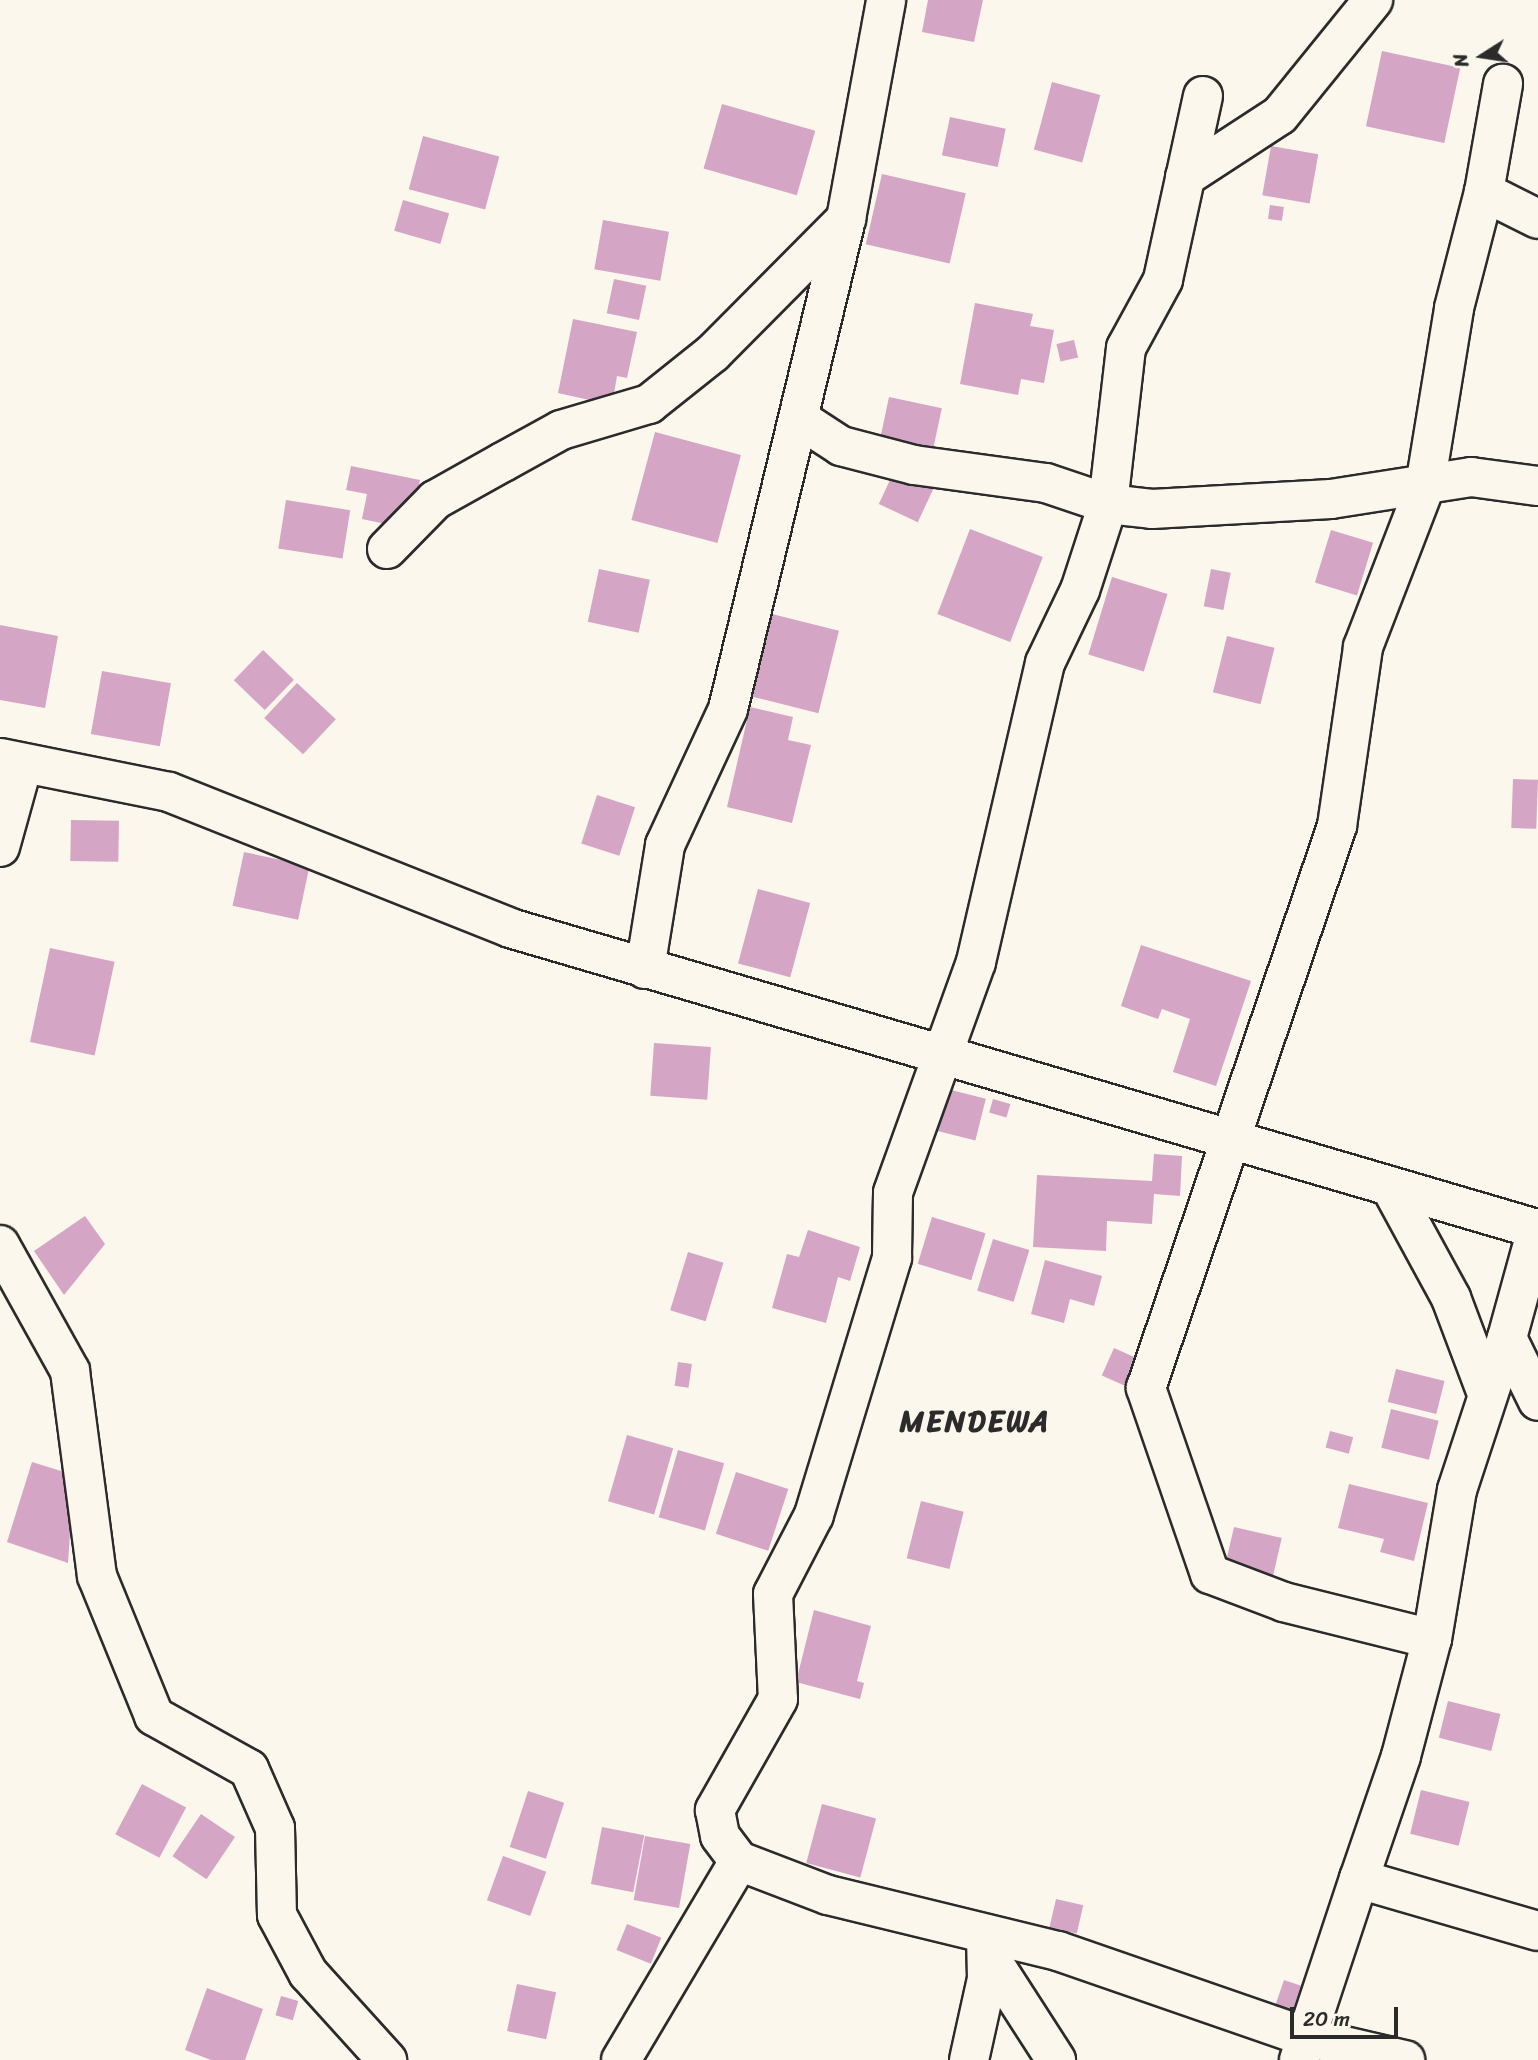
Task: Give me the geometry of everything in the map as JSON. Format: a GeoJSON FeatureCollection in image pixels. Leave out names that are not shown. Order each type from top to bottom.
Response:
{"type":"FeatureCollection","features":[{"type":"Feature","properties":{"kind":"street"},"geometry":{"type":"LineString","coordinates":[[645,969],[665,845],[728,709],[761,556],[801,420],[846,219],[886,0]]}},
{"type":"Feature","properties":{"kind":"street"},"geometry":{"type":"LineString","coordinates":[[1185,177],[1280,115],[1373,0]]}},
{"type":"Feature","properties":{"kind":"street"},"geometry":{"type":"LineString","coordinates":[[1432,1639],[1296,1605],[1210,1574],[1146,1388],[1234,1141],[1337,826],[1363,647],[1425,486],[1454,308],[1484,192],[1503,84]]}},
{"type":"Feature","properties":{"kind":"street"},"geometry":{"type":"LineString","coordinates":[[1203,96],[1163,280],[1126,348],[1108,504],[1080,590],[1045,663],[976,962],[893,1193],[892,1258],[814,1515],[773,1594],[778,1699],[715,1810],[720,1836],[739,1861],[828,1895],[987,1945],[1058,1951],[1303,2049],[1405,2060]]}},
{"type":"Feature","properties":{"kind":"street"},"geometry":{"type":"LineString","coordinates":[[1484,192],[1538,219]]}},
{"type":"Feature","properties":{"kind":"street"},"geometry":{"type":"LineString","coordinates":[[387,549],[435,500],[503,462],[561,430],[649,404],[713,353],[846,219]]}},
{"type":"Feature","properties":{"kind":"street"},"geometry":{"type":"LineString","coordinates":[[801,420],[853,449],[914,465],[1046,483],[1108,504],[1152,509],[1331,499],[1471,477],[1538,485]]}},
{"type":"Feature","properties":{"kind":"street"},"geometry":{"type":"LineString","coordinates":[[0,847],[11,761],[169,792],[510,928],[1538,1229],[1507,1338],[1457,1490],[1432,1639],[1401,1756],[1303,2049]]}},
{"type":"Feature","properties":{"kind":"street"},"geometry":{"type":"LineString","coordinates":[[1390,1186],[1451,1298],[1487,1394]]}},
{"type":"Feature","properties":{"kind":"street"},"geometry":{"type":"LineString","coordinates":[[0,1245],[70,1371],[97,1576],[154,1716],[249,1769],[275,1828],[277,1915],[309,1973],[387,2060]]}},
{"type":"Feature","properties":{"kind":"street"},"geometry":{"type":"LineString","coordinates":[[1507,1338],[1538,1401]]}},
{"type":"Feature","properties":{"kind":"street"},"geometry":{"type":"LineString","coordinates":[[621,2060],[739,1861]]}},
{"type":"Feature","properties":{"kind":"street"},"geometry":{"type":"LineString","coordinates":[[1359,1879],[1538,1931]]}},
{"type":"Feature","properties":{"kind":"street"},"geometry":{"type":"LineString","coordinates":[[970,2060],[987,1945]]}},
{"type":"Feature","properties":{"kind":"street"},"geometry":{"type":"LineString","coordinates":[[987,1945],[1056,2060]]}},
{"type":"Feature","properties":{"kind":"building"},"geometry":{"type":"Polygon","coordinates":[[[928,0],[983,0],[974,42],[922,32],[928,0]]]}},
{"type":"Feature","properties":{"kind":"building"},"geometry":{"type":"Polygon","coordinates":[[[1382,51],[1460,68],[1444,143],[1366,126],[1382,51]]]}},
{"type":"Feature","properties":{"kind":"building"},"geometry":{"type":"Polygon","coordinates":[[[1052,82],[1100,95],[1082,163],[1034,150],[1052,82]]]}},
{"type":"Feature","properties":{"kind":"building"},"geometry":{"type":"Polygon","coordinates":[[[722,104],[815,131],[797,195],[704,168],[722,104]]]}},
{"type":"Feature","properties":{"kind":"building"},"geometry":{"type":"Polygon","coordinates":[[[950,117],[1006,129],[998,167],[942,155],[950,117]]]}},
{"type":"Feature","properties":{"kind":"building"},"geometry":{"type":"Polygon","coordinates":[[[423,136],[499,156],[485,210],[409,189],[423,136]]]}},
{"type":"Feature","properties":{"kind":"building"},"geometry":{"type":"Polygon","coordinates":[[[1271,146],[1318,154],[1310,204],[1262,195],[1271,146]]]}},
{"type":"Feature","properties":{"kind":"building"},"geometry":{"type":"Polygon","coordinates":[[[882,174],[966,193],[950,264],[866,244],[882,174]]]}},
{"type":"Feature","properties":{"kind":"building"},"geometry":{"type":"Polygon","coordinates":[[[403,200],[449,213],[440,244],[394,231],[403,200]]]}},
{"type":"Feature","properties":{"kind":"building"},"geometry":{"type":"Polygon","coordinates":[[[1270,205],[1284,207],[1282,221],[1268,219],[1270,205]]]}},
{"type":"Feature","properties":{"kind":"building"},"geometry":{"type":"Polygon","coordinates":[[[603,220],[669,232],[660,281],[594,269],[603,220]]]}},
{"type":"Feature","properties":{"kind":"building"},"geometry":{"type":"Polygon","coordinates":[[[614,279],[646,286],[639,320],[607,313],[614,279]]]}},
{"type":"Feature","properties":{"kind":"building"},"geometry":{"type":"Polygon","coordinates":[[[975,303],[1033,314],[1030,326],[1054,330],[1044,383],[1021,379],[1018,395],[960,384],[975,303]]]}},
{"type":"Feature","properties":{"kind":"building"},"geometry":{"type":"Polygon","coordinates":[[[573,319],[637,332],[627,378],[617,376],[612,405],[558,393],[573,319]]]}},
{"type":"Feature","properties":{"kind":"building"},"geometry":{"type":"Polygon","coordinates":[[[1074,340],[1078,358],[1061,362],[1056,344],[1074,340]]]}},
{"type":"Feature","properties":{"kind":"building"},"geometry":{"type":"Polygon","coordinates":[[[889,397],[942,408],[931,458],[878,447],[889,397]]]}},
{"type":"Feature","properties":{"kind":"building"},"geometry":{"type":"Polygon","coordinates":[[[655,432],[741,455],[717,543],[631,520],[655,432]]]}},
{"type":"Feature","properties":{"kind":"building"},"geometry":{"type":"Polygon","coordinates":[[[897,465],[936,483],[918,522],[879,504],[897,465]]]}},
{"type":"Feature","properties":{"kind":"building"},"geometry":{"type":"Polygon","coordinates":[[[351,466],[420,480],[410,529],[362,519],[367,494],[346,490],[351,466]]]}},
{"type":"Feature","properties":{"kind":"building"},"geometry":{"type":"Polygon","coordinates":[[[286,500],[350,510],[343,559],[278,548],[286,500]]]}},
{"type":"Feature","properties":{"kind":"building"},"geometry":{"type":"Polygon","coordinates":[[[970,529],[1043,557],[1010,642],[937,614],[970,529]]]}},
{"type":"Feature","properties":{"kind":"building"},"geometry":{"type":"Polygon","coordinates":[[[1331,530],[1373,543],[1357,595],[1315,583],[1331,530]]]}},
{"type":"Feature","properties":{"kind":"building"},"geometry":{"type":"Polygon","coordinates":[[[599,569],[650,580],[639,633],[588,622],[599,569]]]}},
{"type":"Feature","properties":{"kind":"building"},"geometry":{"type":"Polygon","coordinates":[[[1211,569],[1231,573],[1223,610],[1204,606],[1211,569]]]}},
{"type":"Feature","properties":{"kind":"building"},"geometry":{"type":"Polygon","coordinates":[[[1112,577],[1167,594],[1144,671],[1088,654],[1112,577]]]}},
{"type":"Feature","properties":{"kind":"building"},"geometry":{"type":"Polygon","coordinates":[[[772,614],[839,631],[818,713],[751,696],[772,614]]]}},
{"type":"Feature","properties":{"kind":"building"},"geometry":{"type":"Polygon","coordinates":[[[0,625],[58,636],[45,708],[0,700],[0,625]]]}},
{"type":"Feature","properties":{"kind":"building"},"geometry":{"type":"Polygon","coordinates":[[[1227,636],[1275,648],[1261,704],[1213,692],[1227,636]]]}},
{"type":"Feature","properties":{"kind":"building"},"geometry":{"type":"Polygon","coordinates":[[[263,650],[294,680],[265,710],[234,680],[263,650]]]}},
{"type":"Feature","properties":{"kind":"building"},"geometry":{"type":"Polygon","coordinates":[[[102,671],[171,683],[160,746],[91,734],[102,671]]]}},
{"type":"Feature","properties":{"kind":"building"},"geometry":{"type":"Polygon","coordinates":[[[297,683],[336,719],[303,754],[264,718],[297,683]]]}},
{"type":"Feature","properties":{"kind":"building"},"geometry":{"type":"Polygon","coordinates":[[[750,707],[793,717],[788,740],[811,745],[792,823],[727,807],[750,707]]]}},
{"type":"Feature","properties":{"kind":"building"},"geometry":{"type":"Polygon","coordinates":[[[1513,779],[1538,780],[1536,829],[1511,828],[1513,779]]]}},
{"type":"Feature","properties":{"kind":"building"},"geometry":{"type":"Polygon","coordinates":[[[597,795],[635,807],[619,856],[581,844],[597,795]]]}},
{"type":"Feature","properties":{"kind":"building"},"geometry":{"type":"Polygon","coordinates":[[[71,820],[119,821],[118,862],[70,861],[71,820]]]}},
{"type":"Feature","properties":{"kind":"building"},"geometry":{"type":"Polygon","coordinates":[[[244,852],[310,866],[298,920],[233,906],[244,852]]]}},
{"type":"Feature","properties":{"kind":"building"},"geometry":{"type":"Polygon","coordinates":[[[758,889],[810,903],[790,977],[738,963],[758,889]]]}},
{"type":"Feature","properties":{"kind":"building"},"geometry":{"type":"Polygon","coordinates":[[[1141,945],[1251,981],[1216,1086],[1173,1072],[1190,1019],[1162,1009],[1158,1019],[1121,1006],[1141,945]]]}},
{"type":"Feature","properties":{"kind":"building"},"geometry":{"type":"Polygon","coordinates":[[[50,948],[115,962],[95,1056],[30,1042],[50,948]]]}},
{"type":"Feature","properties":{"kind":"building"},"geometry":{"type":"Polygon","coordinates":[[[654,1043],[711,1047],[707,1100],[650,1096],[654,1043]]]}},
{"type":"Feature","properties":{"kind":"building"},"geometry":{"type":"Polygon","coordinates":[[[947,1089],[986,1099],[975,1140],[937,1131],[947,1089]]]}},
{"type":"Feature","properties":{"kind":"building"},"geometry":{"type":"Polygon","coordinates":[[[993,1099],[1010,1104],[1006,1117],[989,1112],[993,1099]]]}},
{"type":"Feature","properties":{"kind":"building"},"geometry":{"type":"Polygon","coordinates":[[[1154,1154],[1182,1156],[1180,1196],[1154,1194],[1152,1224],[1107,1221],[1106,1251],[1033,1247],[1037,1175],[1152,1181],[1154,1154]]]}},
{"type":"Feature","properties":{"kind":"building"},"geometry":{"type":"Polygon","coordinates":[[[85,1216],[105,1244],[64,1295],[34,1251],[85,1216]]]}},
{"type":"Feature","properties":{"kind":"building"},"geometry":{"type":"Polygon","coordinates":[[[932,1217],[986,1233],[971,1280],[918,1264],[932,1217]]]}},
{"type":"Feature","properties":{"kind":"building"},"geometry":{"type":"Polygon","coordinates":[[[808,1230],[860,1247],[850,1281],[838,1277],[826,1323],[772,1308],[787,1254],[799,1257],[808,1230]]]}},
{"type":"Feature","properties":{"kind":"building"},"geometry":{"type":"Polygon","coordinates":[[[993,1239],[1029,1250],[1014,1302],[977,1291],[993,1239]]]}},
{"type":"Feature","properties":{"kind":"building"},"geometry":{"type":"Polygon","coordinates":[[[688,1252],[723,1263],[706,1321],[670,1310],[688,1252]]]}},
{"type":"Feature","properties":{"kind":"building"},"geometry":{"type":"Polygon","coordinates":[[[1045,1260],[1102,1276],[1094,1306],[1070,1299],[1064,1323],[1031,1314],[1045,1260]]]}},
{"type":"Feature","properties":{"kind":"building"},"geometry":{"type":"Polygon","coordinates":[[[1114,1348],[1139,1359],[1126,1386],[1102,1375],[1114,1348]]]}},
{"type":"Feature","properties":{"kind":"building"},"geometry":{"type":"Polygon","coordinates":[[[678,1362],[692,1364],[689,1388],[675,1386],[678,1362]]]}},
{"type":"Feature","properties":{"kind":"building"},"geometry":{"type":"Polygon","coordinates":[[[1396,1369],[1445,1381],[1436,1414],[1388,1402],[1396,1369]]]}},
{"type":"Feature","properties":{"kind":"building"},"geometry":{"type":"Polygon","coordinates":[[[1391,1409],[1439,1421],[1429,1460],[1381,1448],[1391,1409]]]}},
{"type":"Feature","properties":{"kind":"building"},"geometry":{"type":"Polygon","coordinates":[[[1330,1431],[1353,1437],[1349,1454],[1326,1447],[1330,1431]]]}},
{"type":"Feature","properties":{"kind":"building"},"geometry":{"type":"Polygon","coordinates":[[[627,1435],[673,1448],[654,1515],[608,1501],[627,1435]]]}},
{"type":"Feature","properties":{"kind":"building"},"geometry":{"type":"Polygon","coordinates":[[[678,1450],[724,1463],[705,1531],[659,1517],[678,1450]]]}},
{"type":"Feature","properties":{"kind":"building"},"geometry":{"type":"Polygon","coordinates":[[[32,1462],[74,1475],[68,1563],[7,1542],[32,1462]]]}},
{"type":"Feature","properties":{"kind":"building"},"geometry":{"type":"Polygon","coordinates":[[[736,1472],[788,1489],[768,1551],[716,1534],[736,1472]]]}},
{"type":"Feature","properties":{"kind":"building"},"geometry":{"type":"Polygon","coordinates":[[[1349,1484],[1428,1503],[1414,1561],[1380,1552],[1384,1539],[1338,1528],[1349,1484]]]}},
{"type":"Feature","properties":{"kind":"building"},"geometry":{"type":"Polygon","coordinates":[[[921,1501],[964,1512],[949,1569],[907,1558],[921,1501]]]}},
{"type":"Feature","properties":{"kind":"building"},"geometry":{"type":"Polygon","coordinates":[[[1234,1527],[1282,1538],[1272,1579],[1225,1568],[1234,1527]]]}},
{"type":"Feature","properties":{"kind":"building"},"geometry":{"type":"Polygon","coordinates":[[[814,1610],[871,1626],[857,1681],[864,1683],[860,1699],[796,1682],[814,1610]]]}},
{"type":"Feature","properties":{"kind":"building"},"geometry":{"type":"Polygon","coordinates":[[[1448,1701],[1500,1714],[1491,1751],[1439,1738],[1448,1701]]]}},
{"type":"Feature","properties":{"kind":"building"},"geometry":{"type":"Polygon","coordinates":[[[142,1784],[186,1807],[159,1858],[115,1834],[142,1784]]]}},
{"type":"Feature","properties":{"kind":"building"},"geometry":{"type":"Polygon","coordinates":[[[1421,1790],[1470,1802],[1459,1846],[1410,1834],[1421,1790]]]}},
{"type":"Feature","properties":{"kind":"building"},"geometry":{"type":"Polygon","coordinates":[[[528,1791],[564,1803],[546,1859],[510,1847],[528,1791]]]}},
{"type":"Feature","properties":{"kind":"building"},"geometry":{"type":"Polygon","coordinates":[[[822,1804],[876,1818],[860,1877],[806,1863],[822,1804]]]}},
{"type":"Feature","properties":{"kind":"building"},"geometry":{"type":"Polygon","coordinates":[[[201,1814],[235,1837],[206,1879],[172,1856],[201,1814]]]}},
{"type":"Feature","properties":{"kind":"building"},"geometry":{"type":"Polygon","coordinates":[[[602,1827],[644,1835],[633,1892],[591,1884],[602,1827]]]}},
{"type":"Feature","properties":{"kind":"building"},"geometry":{"type":"Polygon","coordinates":[[[645,1836],[690,1844],[679,1908],[634,1900],[645,1836]]]}},
{"type":"Feature","properties":{"kind":"building"},"geometry":{"type":"Polygon","coordinates":[[[503,1856],[546,1872],[530,1916],[487,1900],[503,1856]]]}},
{"type":"Feature","properties":{"kind":"building"},"geometry":{"type":"Polygon","coordinates":[[[1056,1899],[1083,1905],[1077,1934],[1049,1927],[1056,1899]]]}},
{"type":"Feature","properties":{"kind":"building"},"geometry":{"type":"Polygon","coordinates":[[[627,1924],[661,1938],[651,1964],[617,1950],[627,1924]]]}},
{"type":"Feature","properties":{"kind":"building"},"geometry":{"type":"Polygon","coordinates":[[[1284,1980],[1301,1986],[1292,2013],[1275,2007],[1284,1980]]]}},
{"type":"Feature","properties":{"kind":"building"},"geometry":{"type":"Polygon","coordinates":[[[517,1984],[556,1992],[546,2039],[507,2031],[517,1984]]]}},
{"type":"Feature","properties":{"kind":"building"},"geometry":{"type":"Polygon","coordinates":[[[207,1988],[263,2009],[245,2060],[211,2060],[185,2050],[207,1988]]]}},
{"type":"Feature","properties":{"kind":"building"},"geometry":{"type":"Polygon","coordinates":[[[281,1996],[298,2001],[293,2020],[275,2015],[281,1996]]]}},
{"type":"Feature","properties":{"kind":"district","name":"MENDEWA"},"geometry":{"type":"Point","coordinates":[975,1421]}}]}
